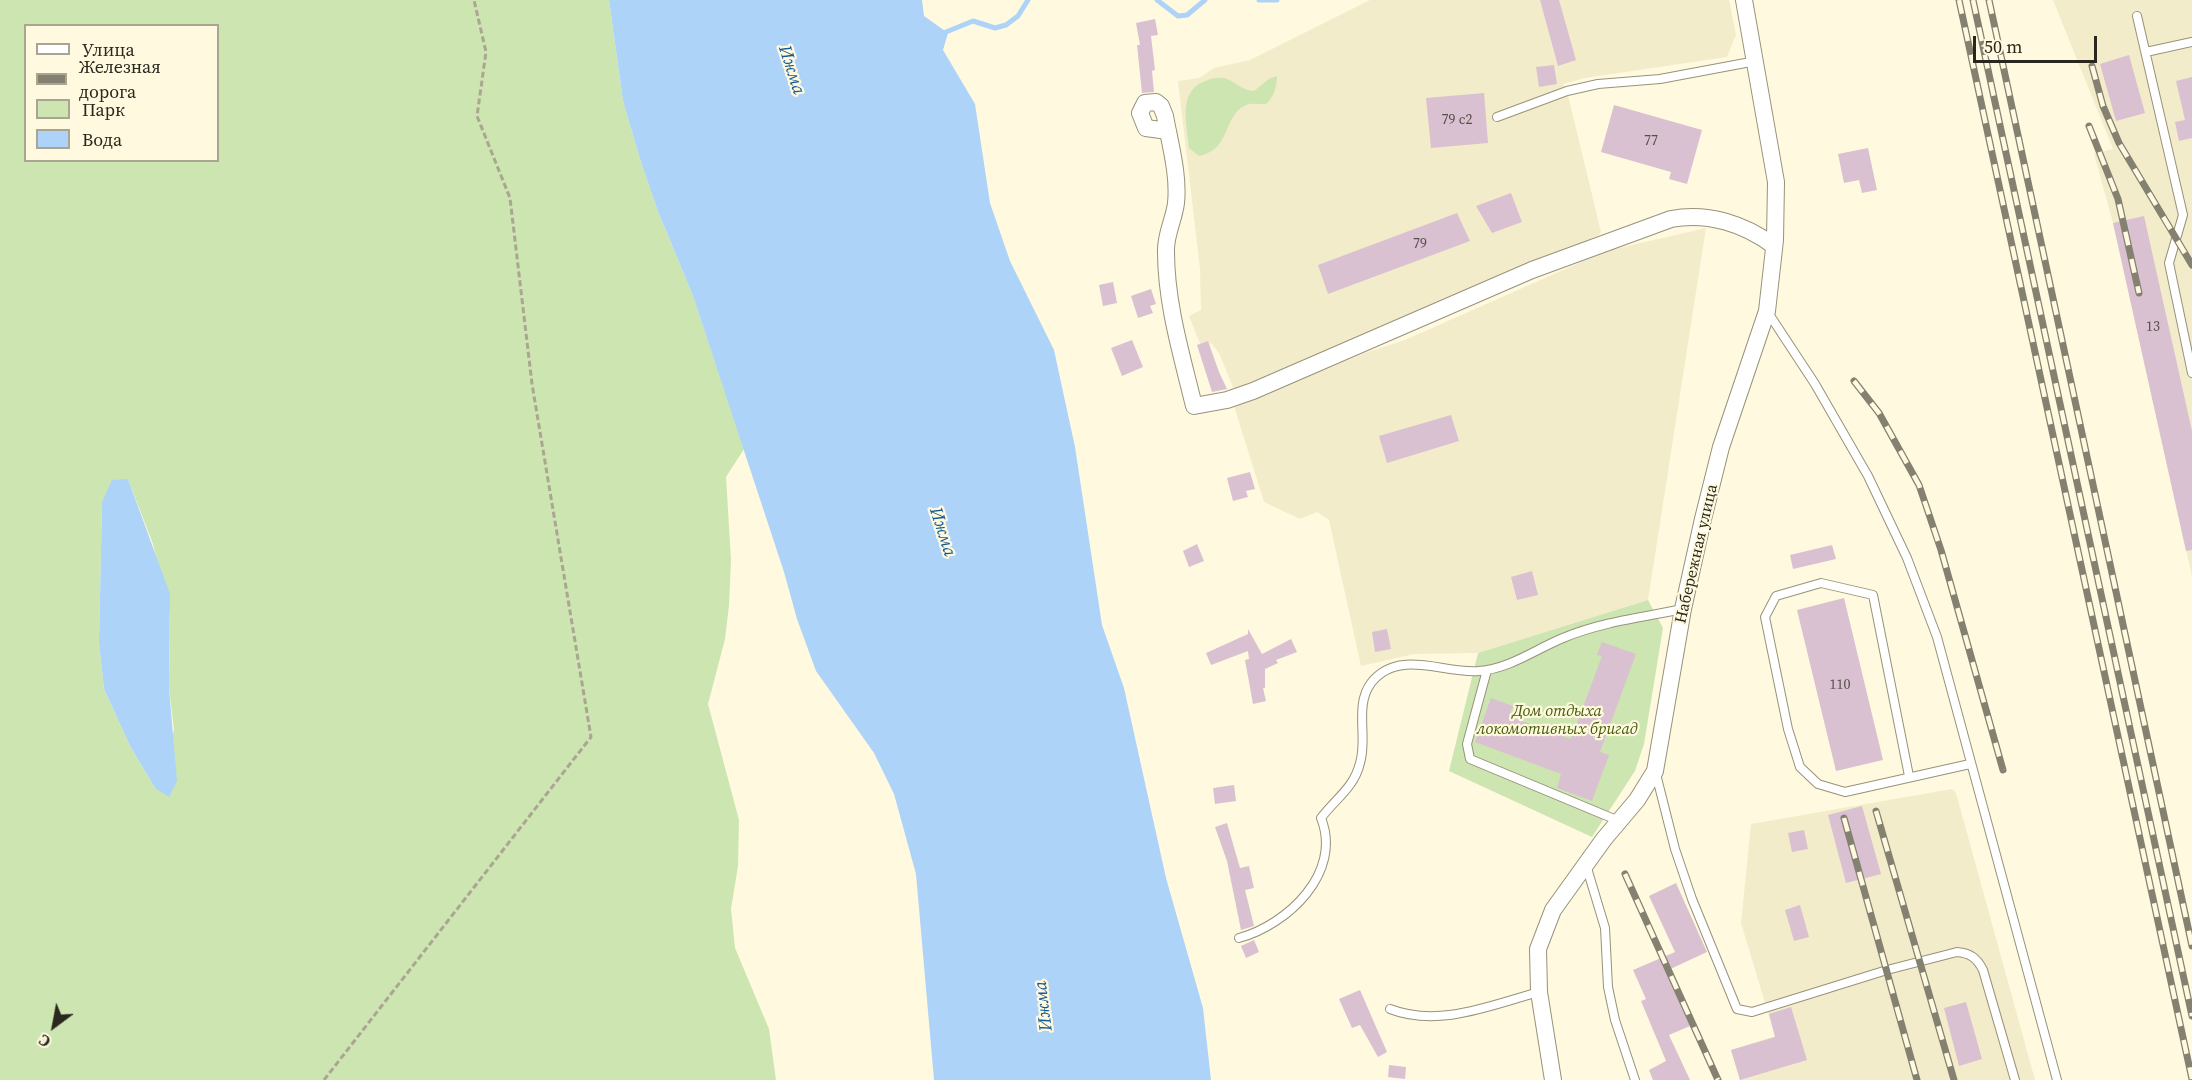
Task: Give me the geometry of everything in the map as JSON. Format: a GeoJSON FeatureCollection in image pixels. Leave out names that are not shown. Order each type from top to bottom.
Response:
{"type":"FeatureCollection","features":[{"type":"Feature","properties":{"kind":"street","name":"Набережная улица"},"geometry":{"type":"LineString","coordinates":[[1553,1080],[1539,992],[1538,949],[1553,910],[1637,800],[1655,771],[1683,609],[1721,447],[1767,310],[1777,210],[1773,155],[1744,0]]}},
{"type":"Feature","properties":{"kind":"street"},"geometry":{"type":"LineString","coordinates":[[1168,131],[1176,201],[1166,244],[1167,274],[1194,406],[1253,392],[1532,270],[1671,219],[1688,216],[1716,219],[1748,230],[1774,246]]}},
{"type":"Feature","properties":{"kind":"lane"},"geometry":{"type":"LineString","coordinates":[[2137,16],[2183,215],[2169,263],[2192,373]]}},
{"type":"Feature","properties":{"kind":"lane"},"geometry":{"type":"LineString","coordinates":[[2146,52],[2192,42]]}},
{"type":"Feature","properties":{"kind":"lane"},"geometry":{"type":"LineString","coordinates":[[1497,117],[1567,91],[1598,84],[1660,79],[1756,61]]}},
{"type":"Feature","properties":{"kind":"lane"},"geometry":{"type":"LineString","coordinates":[[1767,310],[1846,436],[1891,522],[1943,654],[1970,764],[2057,1080]]}},
{"type":"Feature","properties":{"kind":"lane"},"geometry":{"type":"LineString","coordinates":[[1909,776],[1873,595],[1821,583],[1776,596],[1765,617],[1788,729],[1800,766],[1818,784],[1845,792],[1970,764]]}},
{"type":"Feature","properties":{"kind":"lane"},"geometry":{"type":"LineString","coordinates":[[1239,938],[1270,927],[1304,897],[1319,875],[1326,844],[1322,818],[1348,791],[1357,774],[1361,761],[1363,703],[1365,693],[1376,678],[1387,670],[1414,664],[1470,672],[1486,670],[1517,660],[1565,637],[1683,609]]}},
{"type":"Feature","properties":{"kind":"lane"},"geometry":{"type":"LineString","coordinates":[[1486,670],[1467,744],[1470,759],[1619,821]]}},
{"type":"Feature","properties":{"kind":"lane"},"geometry":{"type":"LineString","coordinates":[[1655,771],[1675,849],[1692,899],[1737,1009],[1752,1012],[1887,970],[1957,952],[1966,953],[1978,961],[1983,970],[2015,1080]]}},
{"type":"Feature","properties":{"kind":"lane"},"geometry":{"type":"LineString","coordinates":[[1586,865],[1605,928],[1608,987],[1615,1020],[1635,1080]]}},
{"type":"Feature","properties":{"kind":"lane"},"geometry":{"type":"LineString","coordinates":[[1390,1009],[1408,1016],[1452,1016],[1539,992]]}},
{"type":"Feature","properties":{"kind":"path"},"geometry":{"type":"LineString","coordinates":[[324,1080],[591,737],[532,384],[510,198],[477,116],[486,52],[474,0]]}},
{"type":"Feature","properties":{"kind":"shaded area"},"geometry":{"type":"Polygon","coordinates":[[[1370,0],[1729,0],[1736,35],[1727,57],[1585,78],[1563,84],[1567,91],[1601,232],[1599,235],[1235,392],[1219,353],[1211,343],[1201,346],[1189,316],[1201,310],[1200,269],[1178,81],[1199,78],[1214,68],[1250,60],[1370,0]]]}},
{"type":"Feature","properties":{"kind":"shaded area"},"geometry":{"type":"Polygon","coordinates":[[[2053,0],[2192,0],[2192,576],[2113,223],[2094,154],[2113,149],[2053,0]]]}},
{"type":"Feature","properties":{"kind":"shaded area"},"geometry":{"type":"Polygon","coordinates":[[[1706,228],[1648,600],[1478,653],[1414,654],[1361,666],[1329,520],[1317,512],[1300,519],[1264,502],[1234,406],[1365,353],[1405,340],[1606,251],[1706,228]]]}},
{"type":"Feature","properties":{"kind":"shaded area"},"geometry":{"type":"Polygon","coordinates":[[[1952,789],[1956,793],[2035,1080],[1740,1080],[1731,1050],[1775,1036],[1741,923],[1751,824],[1952,789]]]}},
{"type":"Feature","properties":{"kind":"green space"},"geometry":{"type":"Polygon","coordinates":[[[0,0],[609,0],[623,101],[639,156],[657,209],[693,296],[744,449],[726,477],[731,560],[729,605],[725,639],[708,704],[739,820],[738,866],[731,909],[735,948],[769,1029],[776,1080],[0,1080],[0,0]],[[128,479],[102,502],[99,643],[104,689],[130,746],[155,788],[174,730],[169,688],[170,613],[153,544],[128,479]]]}},
{"type":"Feature","properties":{"kind":"green space"},"geometry":{"type":"Polygon","coordinates":[[[1277,76],[1269,101],[1266,104],[1249,104],[1238,110],[1217,147],[1199,156],[1189,148],[1187,101],[1196,86],[1210,79],[1221,78],[1254,91],[1270,78],[1277,76]]]}},
{"type":"Feature","properties":{"kind":"green space","name":"Дом отдыха локомотивных бригад"},"geometry":{"type":"Polygon","coordinates":[[[1648,600],[1663,628],[1644,744],[1635,771],[1592,837],[1449,771],[1478,653],[1648,600]]]}},
{"type":"Feature","properties":{"kind":"water","name":"Ижма"},"geometry":{"type":"Polygon","coordinates":[[[609,0],[922,0],[924,16],[948,33],[943,50],[975,104],[990,203],[1010,261],[1054,350],[1075,447],[1102,625],[1124,688],[1166,878],[1203,1008],[1211,1080],[934,1080],[916,874],[894,794],[874,753],[816,671],[797,619],[784,572],[693,296],[657,209],[639,156],[623,101],[609,0]]]}},
{"type":"Feature","properties":{"kind":"water"},"geometry":{"type":"Polygon","coordinates":[[[128,479],[170,594],[169,688],[177,781],[169,797],[155,788],[130,746],[104,689],[99,643],[102,502],[112,480],[128,479]]]}},
{"type":"Feature","properties":{"kind":"building"},"geometry":{"type":"Polygon","coordinates":[[[1540,0],[1559,0],[1576,60],[1558,66],[1540,0]]]}},
{"type":"Feature","properties":{"kind":"building"},"geometry":{"type":"Polygon","coordinates":[[[1155,19],[1158,35],[1151,36],[1155,70],[1152,71],[1154,92],[1142,93],[1137,45],[1140,45],[1136,23],[1155,19]]]}},
{"type":"Feature","properties":{"kind":"building"},"geometry":{"type":"Polygon","coordinates":[[[2129,55],[2145,113],[2116,121],[2100,64],[2129,55]]]}},
{"type":"Feature","properties":{"kind":"building"},"geometry":{"type":"Polygon","coordinates":[[[1554,65],[1557,84],[1539,87],[1536,67],[1554,65]]]}},
{"type":"Feature","properties":{"kind":"building"},"geometry":{"type":"Polygon","coordinates":[[[2192,77],[2192,138],[2179,141],[2175,122],[2185,120],[2176,81],[2192,77]]]}},
{"type":"Feature","properties":{"kind":"building"},"geometry":{"type":"Polygon","coordinates":[[[1484,93],[1488,143],[1431,148],[1426,98],[1484,93]]]}},
{"type":"Feature","properties":{"kind":"building"},"geometry":{"type":"Polygon","coordinates":[[[1614,105],[1702,130],[1687,184],[1669,179],[1671,172],[1601,152],[1614,105]]]}},
{"type":"Feature","properties":{"kind":"building"},"geometry":{"type":"Polygon","coordinates":[[[1868,148],[1877,190],[1862,193],[1859,180],[1844,183],[1838,154],[1868,148]]]}},
{"type":"Feature","properties":{"kind":"building"},"geometry":{"type":"Polygon","coordinates":[[[1511,193],[1522,222],[1492,233],[1476,206],[1511,193]]]}},
{"type":"Feature","properties":{"kind":"building"},"geometry":{"type":"Polygon","coordinates":[[[1457,213],[1470,241],[1328,294],[1318,265],[1457,213]]]}},
{"type":"Feature","properties":{"kind":"building"},"geometry":{"type":"Polygon","coordinates":[[[2144,216],[2192,431],[2192,550],[2186,551],[2113,223],[2144,216]]]}},
{"type":"Feature","properties":{"kind":"building"},"geometry":{"type":"Polygon","coordinates":[[[1113,282],[1117,303],[1103,306],[1099,285],[1113,282]]]}},
{"type":"Feature","properties":{"kind":"building"},"geometry":{"type":"Polygon","coordinates":[[[1151,289],[1156,304],[1150,306],[1153,313],[1138,318],[1131,296],[1151,289]]]}},
{"type":"Feature","properties":{"kind":"building"},"geometry":{"type":"Polygon","coordinates":[[[1132,340],[1143,367],[1122,376],[1111,348],[1132,340]]]}},
{"type":"Feature","properties":{"kind":"building"},"geometry":{"type":"Polygon","coordinates":[[[1208,341],[1227,389],[1212,392],[1197,345],[1208,341]]]}},
{"type":"Feature","properties":{"kind":"building"},"geometry":{"type":"Polygon","coordinates":[[[1451,415],[1459,441],[1387,463],[1379,436],[1451,415]]]}},
{"type":"Feature","properties":{"kind":"building"},"geometry":{"type":"Polygon","coordinates":[[[1250,472],[1255,489],[1246,491],[1248,497],[1233,501],[1227,478],[1250,472]]]}},
{"type":"Feature","properties":{"kind":"building"},"geometry":{"type":"Polygon","coordinates":[[[1197,544],[1204,561],[1189,567],[1183,551],[1197,544]]]}},
{"type":"Feature","properties":{"kind":"building"},"geometry":{"type":"Polygon","coordinates":[[[1832,545],[1836,559],[1793,569],[1790,555],[1832,545]]]}},
{"type":"Feature","properties":{"kind":"building"},"geometry":{"type":"Polygon","coordinates":[[[1532,571],[1538,595],[1517,600],[1511,577],[1532,571]]]}},
{"type":"Feature","properties":{"kind":"building"},"geometry":{"type":"Polygon","coordinates":[[[1844,598],[1883,760],[1836,771],[1797,610],[1844,598]]]}},
{"type":"Feature","properties":{"kind":"building"},"geometry":{"type":"Polygon","coordinates":[[[1248,629],[1262,654],[1291,639],[1297,652],[1276,660],[1278,663],[1265,669],[1265,688],[1263,688],[1266,701],[1253,704],[1245,660],[1249,659],[1248,651],[1211,665],[1206,653],[1248,634],[1248,629]]]}},
{"type":"Feature","properties":{"kind":"building"},"geometry":{"type":"Polygon","coordinates":[[[1387,629],[1391,649],[1375,652],[1372,632],[1387,629]]]}},
{"type":"Feature","properties":{"kind":"building"},"geometry":{"type":"Polygon","coordinates":[[[1602,642],[1636,654],[1600,752],[1609,755],[1592,801],[1557,788],[1561,774],[1475,742],[1491,698],[1513,706],[1509,716],[1571,739],[1602,656],[1597,655],[1602,642]]]}},
{"type":"Feature","properties":{"kind":"building"},"geometry":{"type":"Polygon","coordinates":[[[1234,785],[1236,801],[1215,804],[1213,788],[1234,785]]]}},
{"type":"Feature","properties":{"kind":"building"},"geometry":{"type":"Polygon","coordinates":[[[1862,806],[1881,874],[1846,883],[1828,815],[1862,806]]]}},
{"type":"Feature","properties":{"kind":"building"},"geometry":{"type":"Polygon","coordinates":[[[1227,823],[1240,868],[1249,866],[1254,888],[1245,890],[1254,926],[1241,930],[1227,861],[1215,827],[1227,823]]]}},
{"type":"Feature","properties":{"kind":"building"},"geometry":{"type":"Polygon","coordinates":[[[1804,830],[1808,849],[1792,852],[1788,833],[1804,830]]]}},
{"type":"Feature","properties":{"kind":"building"},"geometry":{"type":"Polygon","coordinates":[[[1676,883],[1707,952],[1666,971],[1690,1026],[1669,1035],[1690,1080],[1653,1080],[1649,1070],[1666,1061],[1641,1001],[1646,999],[1633,970],[1675,952],[1649,896],[1676,883]]]}},
{"type":"Feature","properties":{"kind":"building"},"geometry":{"type":"Polygon","coordinates":[[[1800,905],[1809,937],[1794,941],[1785,910],[1800,905]]]}},
{"type":"Feature","properties":{"kind":"building"},"geometry":{"type":"Polygon","coordinates":[[[1254,940],[1259,952],[1246,958],[1241,946],[1254,940]]]}},
{"type":"Feature","properties":{"kind":"building"},"geometry":{"type":"Polygon","coordinates":[[[1360,990],[1387,1052],[1378,1057],[1360,1025],[1352,1028],[1339,999],[1360,990]]]}},
{"type":"Feature","properties":{"kind":"building"},"geometry":{"type":"Polygon","coordinates":[[[1966,1002],[1982,1059],[1959,1066],[1944,1008],[1966,1002]]]}},
{"type":"Feature","properties":{"kind":"building"},"geometry":{"type":"Polygon","coordinates":[[[1791,1007],[1807,1060],[1740,1080],[1731,1050],[1775,1037],[1769,1014],[1791,1007]]]}},
{"type":"Feature","properties":{"kind":"building"},"geometry":{"type":"Polygon","coordinates":[[[1389,1065],[1406,1067],[1405,1079],[1388,1077],[1389,1065]]]}},
{"type":"Feature","properties":{"kind":"waterway"},"geometry":{"type":"LineString","coordinates":[[941,34],[973,21],[995,28],[1006,25],[1018,16],[1028,0]]}},
{"type":"Feature","properties":{"kind":"waterway"},"geometry":{"type":"LineString","coordinates":[[1157,0],[1178,16],[1187,15],[1205,0]]}},
{"type":"Feature","properties":{"kind":"waterway"},"geometry":{"type":"LineString","coordinates":[[1259,0],[1277,0]]}},
{"type":"Feature","properties":{"kind":"railway"},"geometry":{"type":"LineString","coordinates":[[1959,0],[2192,1079]]}},
{"type":"Feature","properties":{"kind":"railway"},"geometry":{"type":"LineString","coordinates":[[1973,0],[2192,1016]]}},
{"type":"Feature","properties":{"kind":"railway"},"geometry":{"type":"LineString","coordinates":[[1989,0],[2192,946]]}},
{"type":"Feature","properties":{"kind":"railway"},"geometry":{"type":"LineString","coordinates":[[2092,66],[2103,106],[2119,143],[2192,265]]}},
{"type":"Feature","properties":{"kind":"railway"},"geometry":{"type":"LineString","coordinates":[[2089,126],[2118,199],[2139,293]]}},
{"type":"Feature","properties":{"kind":"railway"},"geometry":{"type":"LineString","coordinates":[[1854,381],[1879,413],[1919,485],[1941,550],[2003,770]]}},
{"type":"Feature","properties":{"kind":"railway"},"geometry":{"type":"LineString","coordinates":[[1876,811],[1954,1080]]}},
{"type":"Feature","properties":{"kind":"railway"},"geometry":{"type":"LineString","coordinates":[[1844,818],[1917,1080]]}},
{"type":"Feature","properties":{"kind":"railway"},"geometry":{"type":"LineString","coordinates":[[1625,874],[1718,1080]]}}]}
